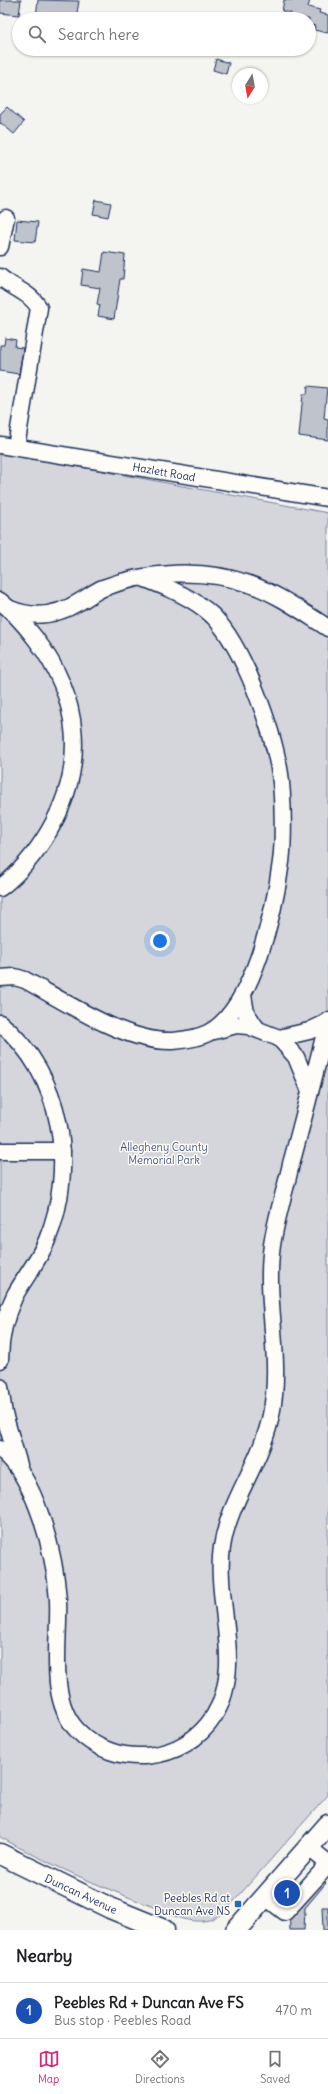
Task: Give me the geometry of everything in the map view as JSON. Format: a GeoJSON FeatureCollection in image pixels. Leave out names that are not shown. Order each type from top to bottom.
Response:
{"type":"FeatureCollection","features":[{"type":"Feature","properties":{"kind":"main road"},"geometry":{"type":"LineString","coordinates":[[236,1930],[264,1896],[328,1825]]}},
{"type":"Feature","properties":{"kind":"main road","name":"Duncan Avenue"},"geometry":{"type":"LineString","coordinates":[[0,1854],[110,1908],[164,1930]]}},
{"type":"Feature","properties":{"kind":"street"},"geometry":{"type":"LineString","coordinates":[[0,247],[6,218]]}},
{"type":"Feature","properties":{"kind":"street"},"geometry":{"type":"LineString","coordinates":[[0,277],[36,302],[39,308],[16,447]]}},
{"type":"Feature","properties":{"kind":"street","name":"Hazlett Road"},"geometry":{"type":"LineString","coordinates":[[0,445],[328,498]]}},
{"type":"Feature","properties":{"kind":"street"},"geometry":{"type":"LineString","coordinates":[[5,605],[25,614],[49,614],[67,609],[102,588],[143,578],[185,574],[207,575],[249,583],[291,605],[328,628]]}},
{"type":"Feature","properties":{"kind":"street"},"geometry":{"type":"LineString","coordinates":[[143,578],[163,585],[200,606],[213,617],[223,629],[251,681],[264,712],[274,744],[280,775],[282,839],[281,862],[265,936],[243,995],[226,1018],[209,1032]]}},
{"type":"Feature","properties":{"kind":"street"},"geometry":{"type":"LineString","coordinates":[[0,888],[37,852],[57,816],[70,780],[75,750],[74,726],[70,705],[63,684],[42,646],[5,605]]}},
{"type":"Feature","properties":{"kind":"street"},"geometry":{"type":"LineString","coordinates":[[0,978],[14,977],[25,980],[111,1026],[140,1037],[172,1041],[190,1039],[236,1025],[257,1029],[279,1038],[296,1057],[310,1090]]}},
{"type":"Feature","properties":{"kind":"street"},"geometry":{"type":"LineString","coordinates":[[243,995],[246,1013],[257,1029]]}},
{"type":"Feature","properties":{"kind":"street"},"geometry":{"type":"LineString","coordinates":[[279,1038],[309,1031],[328,1022]]}},
{"type":"Feature","properties":{"kind":"street"},"geometry":{"type":"LineString","coordinates":[[0,1387],[4,1414],[21,1470],[40,1516],[52,1561],[58,1597],[58,1692],[67,1719],[87,1740],[114,1754],[130,1757],[148,1757],[170,1751],[187,1743],[202,1731],[214,1717],[221,1703],[226,1683],[227,1649],[220,1563],[222,1546],[232,1509],[255,1460],[271,1418],[276,1378],[270,1294],[272,1244],[328,1022]]}},
{"type":"Feature","properties":{"kind":"street"},"geometry":{"type":"LineString","coordinates":[[0,1023],[21,1044],[33,1060],[43,1079],[58,1123],[62,1151],[63,1176],[60,1199],[54,1222],[38,1258],[15,1295],[8,1312],[3,1328],[0,1360]]}},
{"type":"Feature","properties":{"kind":"street"},"geometry":{"type":"LineString","coordinates":[[0,1151],[62,1151]]}},
{"type":"Feature","properties":{"kind":"street"},"geometry":{"type":"LineString","coordinates":[[0,1449],[9,1456],[21,1470]]}},
{"type":"Feature","properties":{"kind":"street"},"geometry":{"type":"LineString","coordinates":[[264,1896],[285,1912],[327,1866],[323,1859],[308,1846]]}},
{"type":"Feature","properties":{"kind":"green space","name":"Allegheny County Memorial Park"},"geometry":{"type":"Polygon","coordinates":[[[0,452],[328,513],[328,1795],[227,1909],[217,1917],[206,1921],[191,1921],[173,1916],[74,1874],[0,1837],[0,452]]]}},
{"type":"Feature","properties":{"kind":"building"},"geometry":{"type":"Polygon","coordinates":[[[0,0],[21,0],[19,12],[12,12],[12,14],[0,13],[0,0]]]}},
{"type":"Feature","properties":{"kind":"building"},"geometry":{"type":"Polygon","coordinates":[[[38,0],[79,1],[77,12],[37,12],[38,0]]]}},
{"type":"Feature","properties":{"kind":"building"},"geometry":{"type":"Polygon","coordinates":[[[284,0],[310,0],[308,7],[320,10],[319,13],[328,15],[328,33],[316,30],[316,12],[282,11],[284,0]]]}},
{"type":"Feature","properties":{"kind":"building"},"geometry":{"type":"Polygon","coordinates":[[[216,59],[229,63],[226,74],[213,70],[216,59]]]}},
{"type":"Feature","properties":{"kind":"building"},"geometry":{"type":"Polygon","coordinates":[[[7,107],[24,122],[14,134],[1,123],[0,124],[0,114],[7,107]]]}},
{"type":"Feature","properties":{"kind":"building"},"geometry":{"type":"Polygon","coordinates":[[[96,200],[111,203],[108,217],[93,214],[96,200]]]}},
{"type":"Feature","properties":{"kind":"building"},"geometry":{"type":"Polygon","coordinates":[[[17,220],[38,222],[35,242],[15,240],[17,220]]]}},
{"type":"Feature","properties":{"kind":"building"},"geometry":{"type":"Polygon","coordinates":[[[104,252],[125,255],[123,279],[120,279],[114,319],[98,316],[100,305],[97,304],[100,288],[81,285],[83,269],[101,272],[104,252]]]}},
{"type":"Feature","properties":{"kind":"building"},"geometry":{"type":"Polygon","coordinates":[[[5,338],[16,340],[15,347],[23,348],[19,374],[0,371],[0,345],[4,345],[5,338]]]}},
{"type":"Feature","properties":{"kind":"building"},"geometry":{"type":"Polygon","coordinates":[[[308,386],[327,388],[324,418],[328,419],[328,440],[299,436],[303,394],[307,394],[308,386]]]}},
{"type":"Feature","properties":{"kind":"building"},"geometry":{"type":"Polygon","coordinates":[[[315,1873],[326,1883],[305,1908],[304,1930],[290,1930],[289,1905],[315,1873]]]}},
{"type":"Feature","properties":{"kind":"building"},"geometry":{"type":"Polygon","coordinates":[[[322,1907],[328,1907],[328,1930],[323,1930],[322,1907]]]}},
{"type":"Feature","properties":{"kind":"place","name":"Peebles Rd + Duncan Ave FS"},"geometry":{"type":"Point","coordinates":[287,1893]}},
{"type":"Feature","properties":{"kind":"place","name":"Peebles Rd at Duncan Ave NS"},"geometry":{"type":"Point","coordinates":[238,1904]}}]}
